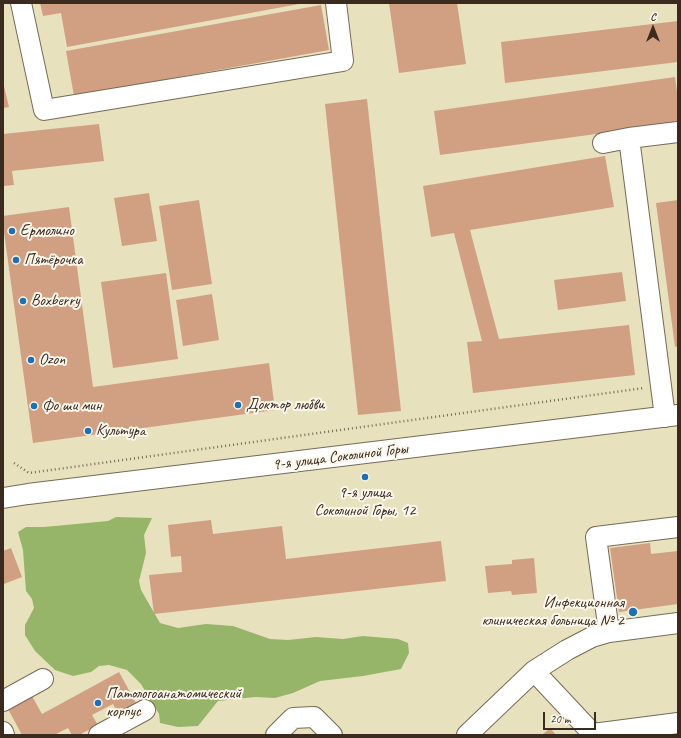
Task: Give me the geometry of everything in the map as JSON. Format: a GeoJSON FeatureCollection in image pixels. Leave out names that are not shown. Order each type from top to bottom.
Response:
{"type":"FeatureCollection","features":[{"type":"Feature","properties":{"kind":"street"},"geometry":{"type":"LineString","coordinates":[[21,3],[44,110],[343,61],[336,3]]}},
{"type":"Feature","properties":{"kind":"street"},"geometry":{"type":"LineString","coordinates":[[604,143],[629,138],[678,132]]}},
{"type":"Feature","properties":{"kind":"street"},"geometry":{"type":"LineString","coordinates":[[629,138],[661,385],[671,416]]}},
{"type":"Feature","properties":{"kind":"street","name":"9-я улица Соколиной Горы"},"geometry":{"type":"LineString","coordinates":[[3,497],[671,416]]}},
{"type":"Feature","properties":{"kind":"street"},"geometry":{"type":"LineString","coordinates":[[609,632],[596,537],[678,527]]}},
{"type":"Feature","properties":{"kind":"street"},"geometry":{"type":"LineString","coordinates":[[467,735],[534,671],[567,650],[592,637],[609,632],[678,623]]}},
{"type":"Feature","properties":{"kind":"street"},"geometry":{"type":"LineString","coordinates":[[534,671],[593,735],[678,723]]}},
{"type":"Feature","properties":{"kind":"street"},"geometry":{"type":"LineString","coordinates":[[3,701],[43,679]]}},
{"type":"Feature","properties":{"kind":"street"},"geometry":{"type":"LineString","coordinates":[[99,735],[145,710]]}},
{"type":"Feature","properties":{"kind":"street"},"geometry":{"type":"LineString","coordinates":[[276,735],[293,718],[314,717],[332,735]]}},
{"type":"Feature","properties":{"kind":"path"},"geometry":{"type":"LineString","coordinates":[[14,463],[29,473],[661,385]]}},
{"type":"Feature","properties":{"kind":"green space"},"geometry":{"type":"Polygon","coordinates":[[[116,517],[152,518],[144,535],[146,553],[139,581],[141,590],[160,623],[178,628],[206,624],[233,626],[270,639],[288,640],[316,637],[343,639],[363,636],[398,639],[408,643],[409,653],[401,669],[363,676],[320,681],[293,693],[275,698],[255,697],[218,701],[198,726],[178,727],[160,723],[159,714],[141,684],[127,670],[109,665],[99,666],[91,672],[73,676],[55,670],[35,651],[25,635],[25,625],[34,608],[32,599],[26,591],[23,550],[18,532],[26,527],[44,527],[108,521],[116,517]]]}},
{"type":"Feature","properties":{"kind":"building"},"geometry":{"type":"Polygon","coordinates":[[[40,3],[299,4],[67,47],[61,13],[43,16],[40,3]]]}},
{"type":"Feature","properties":{"kind":"building"},"geometry":{"type":"Polygon","coordinates":[[[389,3],[457,3],[466,64],[399,73],[389,3]]]}},
{"type":"Feature","properties":{"kind":"building"},"geometry":{"type":"Polygon","coordinates":[[[321,5],[329,50],[74,96],[66,51],[321,5]]]}},
{"type":"Feature","properties":{"kind":"building"},"geometry":{"type":"Polygon","coordinates":[[[678,21],[678,62],[505,83],[501,42],[678,21]]]}},
{"type":"Feature","properties":{"kind":"building"},"geometry":{"type":"Polygon","coordinates":[[[675,77],[678,99],[678,123],[440,155],[434,111],[675,77]]]}},
{"type":"Feature","properties":{"kind":"building"},"geometry":{"type":"Polygon","coordinates":[[[3,82],[9,107],[3,108],[3,82]]]}},
{"type":"Feature","properties":{"kind":"building"},"geometry":{"type":"Polygon","coordinates":[[[367,99],[401,411],[358,415],[325,104],[367,99]]]}},
{"type":"Feature","properties":{"kind":"building"},"geometry":{"type":"Polygon","coordinates":[[[99,124],[104,161],[12,171],[14,185],[3,186],[3,134],[99,124]]]}},
{"type":"Feature","properties":{"kind":"building"},"geometry":{"type":"Polygon","coordinates":[[[605,156],[614,207],[470,230],[499,339],[629,325],[635,375],[473,393],[467,342],[482,341],[454,233],[431,237],[423,186],[605,156]]]}},
{"type":"Feature","properties":{"kind":"building"},"geometry":{"type":"Polygon","coordinates":[[[149,193],[157,241],[122,246],[114,198],[149,193]]]}},
{"type":"Feature","properties":{"kind":"building"},"geometry":{"type":"Polygon","coordinates":[[[199,200],[212,284],[172,290],[159,206],[199,200]]]}},
{"type":"Feature","properties":{"kind":"building"},"geometry":{"type":"Polygon","coordinates":[[[678,200],[678,346],[675,347],[656,203],[678,200]]]}},
{"type":"Feature","properties":{"kind":"building"},"geometry":{"type":"Polygon","coordinates":[[[69,207],[93,387],[269,363],[275,410],[33,443],[3,216],[69,207]]]}},
{"type":"Feature","properties":{"kind":"building"},"geometry":{"type":"Polygon","coordinates":[[[622,272],[626,301],[558,310],[554,280],[622,272]]]}},
{"type":"Feature","properties":{"kind":"building"},"geometry":{"type":"Polygon","coordinates":[[[166,273],[178,359],[113,368],[101,282],[166,273]]]}},
{"type":"Feature","properties":{"kind":"building"},"geometry":{"type":"Polygon","coordinates":[[[212,294],[219,340],[183,346],[176,300],[212,294]]]}},
{"type":"Feature","properties":{"kind":"building"},"geometry":{"type":"Polygon","coordinates":[[[211,520],[213,534],[282,526],[286,559],[441,541],[446,581],[154,614],[149,575],[182,572],[181,556],[171,557],[168,525],[211,520]]]}},
{"type":"Feature","properties":{"kind":"building"},"geometry":{"type":"Polygon","coordinates":[[[650,543],[651,554],[678,551],[678,604],[619,612],[610,548],[650,543]]]}},
{"type":"Feature","properties":{"kind":"building"},"geometry":{"type":"Polygon","coordinates":[[[11,548],[22,577],[4,584],[3,551],[11,548]]]}},
{"type":"Feature","properties":{"kind":"building"},"geometry":{"type":"Polygon","coordinates":[[[534,558],[537,593],[512,595],[511,591],[488,593],[485,566],[512,564],[512,560],[534,558]]]}},
{"type":"Feature","properties":{"kind":"building","name":"Патологоанатомический корпус"},"geometry":{"type":"Polygon","coordinates":[[[119,672],[136,703],[118,713],[113,704],[92,715],[98,725],[79,735],[72,735],[68,728],[54,735],[22,735],[8,709],[32,696],[42,714],[119,672]]]}},
{"type":"Feature","properties":{"kind":"building"},"geometry":{"type":"Polygon","coordinates":[[[550,728],[556,735],[542,735],[550,728]]]}},
{"type":"Feature","properties":{"kind":"place","name":"Ермолино"},"geometry":{"type":"Point","coordinates":[12,231]}},
{"type":"Feature","properties":{"kind":"place","name":"Пятёрочка"},"geometry":{"type":"Point","coordinates":[16,260]}},
{"type":"Feature","properties":{"kind":"place","name":"Boxberry"},"geometry":{"type":"Point","coordinates":[23,301]}},
{"type":"Feature","properties":{"kind":"place","name":"Ozon"},"geometry":{"type":"Point","coordinates":[31,360]}},
{"type":"Feature","properties":{"kind":"place","name":"Доктор любви"},"geometry":{"type":"Point","coordinates":[238,405]}},
{"type":"Feature","properties":{"kind":"place","name":"Фо ши мин"},"geometry":{"type":"Point","coordinates":[34,406]}},
{"type":"Feature","properties":{"kind":"place","name":"Культура"},"geometry":{"type":"Point","coordinates":[88,431]}},
{"type":"Feature","properties":{"kind":"place","name":"9-я улица Соколиной Горы, 12"},"geometry":{"type":"Point","coordinates":[365,477]}},
{"type":"Feature","properties":{"kind":"place","name":"Инфекционная клиническая больница № 2"},"geometry":{"type":"Point","coordinates":[633,612]}},
{"type":"Feature","properties":{"kind":"place","name":"Патологоанатомический корпус"},"geometry":{"type":"Point","coordinates":[98,703]}}]}
